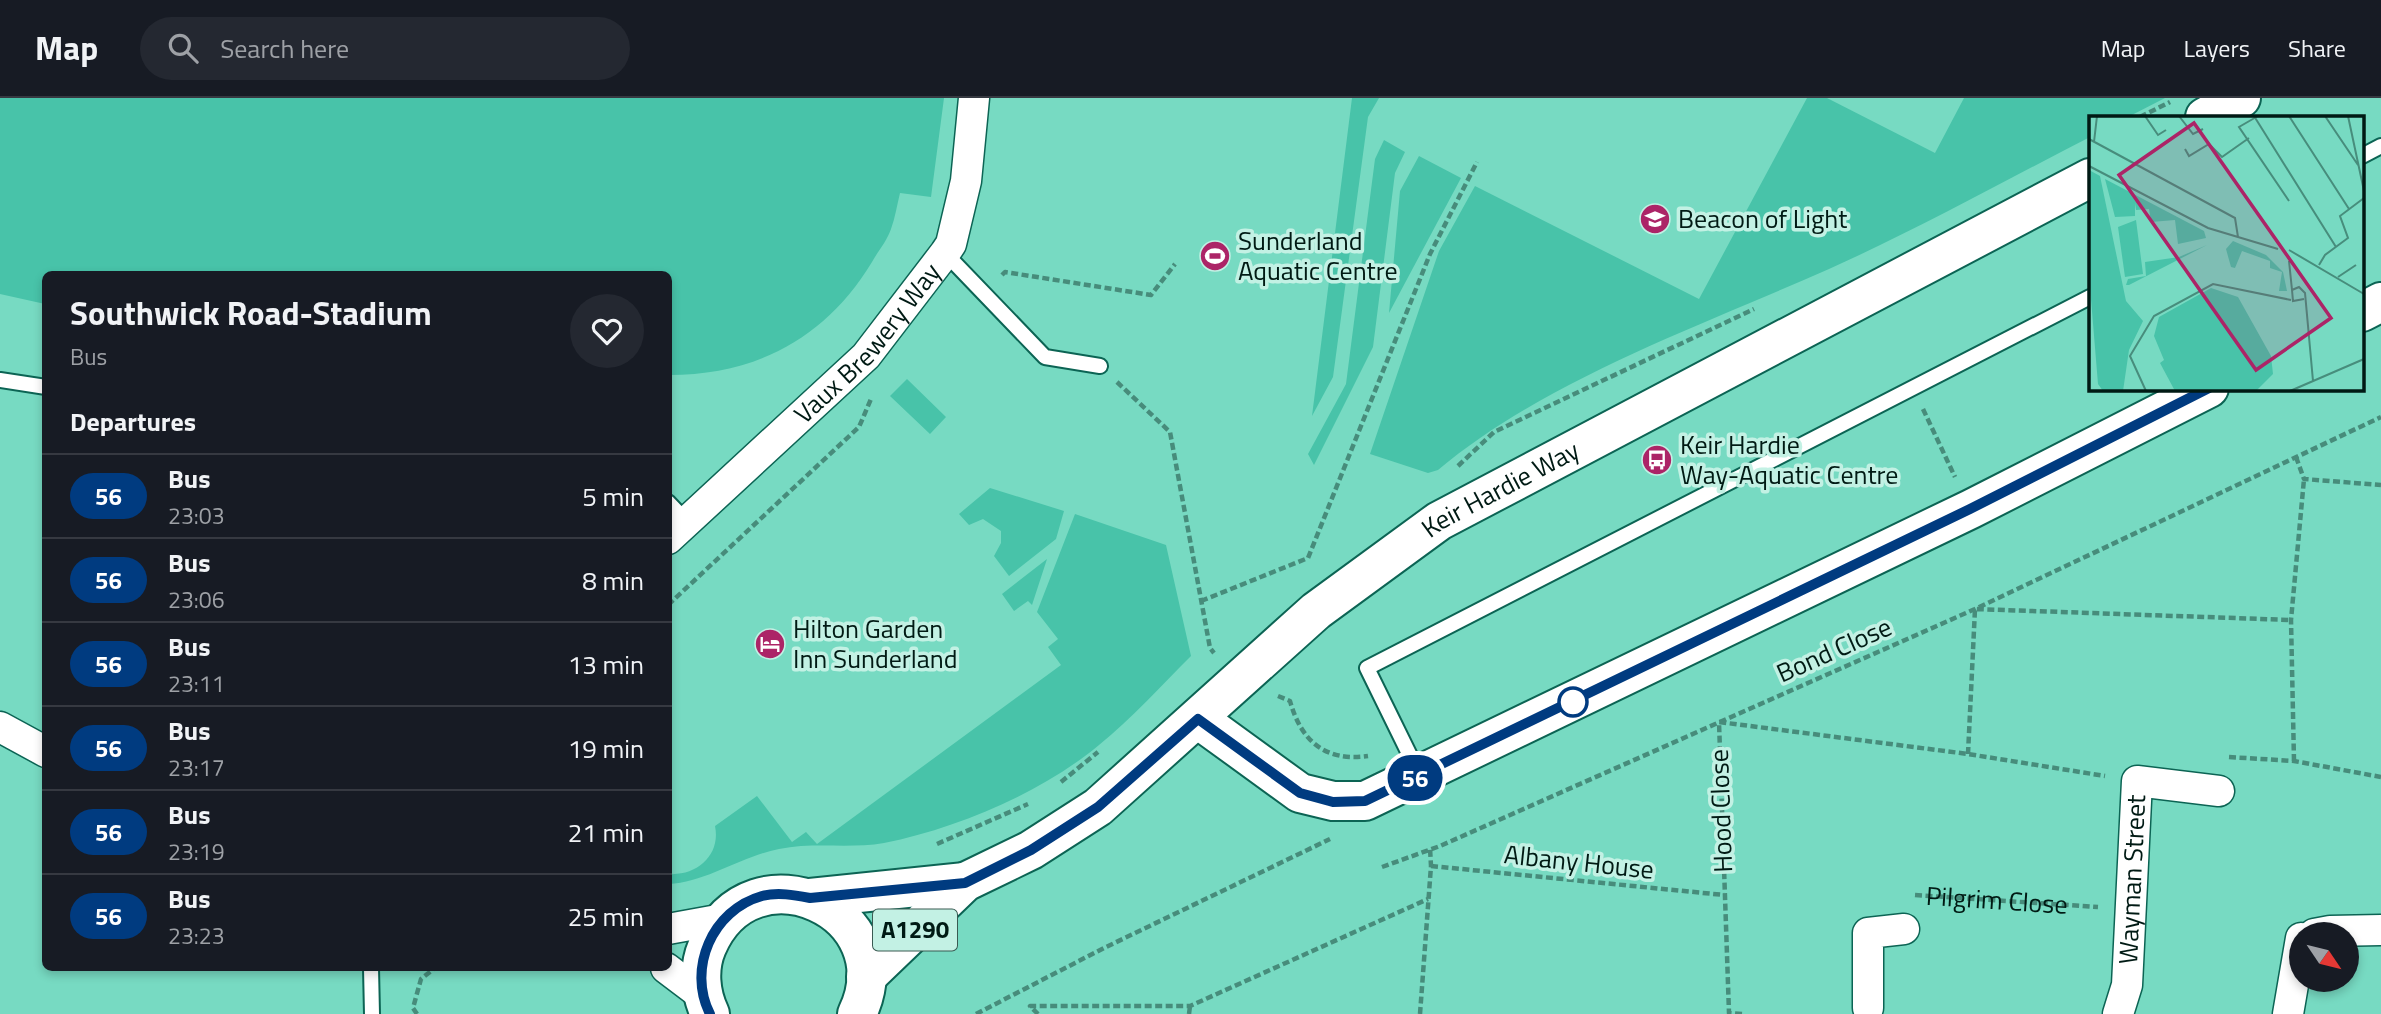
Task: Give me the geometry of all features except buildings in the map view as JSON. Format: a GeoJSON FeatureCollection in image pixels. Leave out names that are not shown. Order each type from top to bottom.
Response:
{"type":"FeatureCollection","features":[{"type":"Feature","properties":{"kind":"main road"},"geometry":{"type":"LineString","coordinates":[[2207,116],[2241,98]]}},
{"type":"Feature","properties":{"kind":"main road","name":"Keir Hardie Way"},"geometry":{"type":"LineString","coordinates":[[965,883],[1031,850],[1098,807],[1316,611],[1439,521],[2089,179]]}},
{"type":"Feature","properties":{"kind":"main road"},"geometry":{"type":"LineString","coordinates":[[2364,311],[2381,302]]}},
{"type":"Feature","properties":{"kind":"main road"},"geometry":{"type":"LineString","coordinates":[[1198,719],[1300,793],[1333,802],[1365,801],[1970,509],[2205,390]]}},
{"type":"Feature","properties":{"kind":"main road","name":"A1290"},"geometry":{"type":"LineString","coordinates":[[810,898],[965,883]]}},
{"type":"Feature","properties":{"kind":"main road","name":"A1290"},"geometry":{"type":"LineString","coordinates":[[866,977],[965,883]]}},
{"type":"Feature","properties":{"kind":"main road"},"geometry":{"type":"LineString","coordinates":[[707,1009],[701,976],[704,955],[723,919],[740,906],[761,896],[785,893],[810,898],[833,910],[851,928],[863,951],[866,977],[863,1001],[856,1014]]}},
{"type":"Feature","properties":{"kind":"street","name":"Vaux Brewery Way"},"geometry":{"type":"LineString","coordinates":[[675,521],[866,356],[945,253],[951,244],[966,181],[974,98]]}},
{"type":"Feature","properties":{"kind":"street"},"geometry":{"type":"LineString","coordinates":[[0,727],[42,750]]}},
{"type":"Feature","properties":{"kind":"street","name":"Wayman Street"},"geometry":{"type":"LineString","coordinates":[[2118,1014],[2127,985],[2137,781],[2218,791]]}},
{"type":"Feature","properties":{"kind":"street"},"geometry":{"type":"LineString","coordinates":[[672,928],[723,919]]}},
{"type":"Feature","properties":{"kind":"street"},"geometry":{"type":"LineString","coordinates":[[1870,1012],[1868,933],[1905,929]]}},
{"type":"Feature","properties":{"kind":"street"},"geometry":{"type":"LineString","coordinates":[[2359,930],[2381,930]]}},
{"type":"Feature","properties":{"kind":"street"},"geometry":{"type":"LineString","coordinates":[[669,971],[707,1009]]}},
{"type":"Feature","properties":{"kind":"street"},"geometry":{"type":"LineString","coordinates":[[2288,1014],[2292,992]]}},
{"type":"Feature","properties":{"kind":"lane"},"geometry":{"type":"LineString","coordinates":[[2364,155],[2381,146]]}},
{"type":"Feature","properties":{"kind":"lane"},"geometry":{"type":"LineString","coordinates":[[945,253],[1045,357],[1100,366]]}},
{"type":"Feature","properties":{"kind":"lane"},"geometry":{"type":"LineString","coordinates":[[1420,776],[1367,668],[2089,298]]}},
{"type":"Feature","properties":{"kind":"lane"},"geometry":{"type":"LineString","coordinates":[[0,380],[42,386]]}},
{"type":"Feature","properties":{"kind":"lane"},"geometry":{"type":"LineString","coordinates":[[371,971],[372,1014]]}},
{"type":"Feature","properties":{"kind":"path"},"geometry":{"type":"LineString","coordinates":[[2142,116],[2177,98]]}},
{"type":"Feature","properties":{"kind":"path"},"geometry":{"type":"LineString","coordinates":[[1201,601],[1308,558],[1430,254],[1477,162]]}},
{"type":"Feature","properties":{"kind":"path"},"geometry":{"type":"LineString","coordinates":[[984,293],[1005,272],[1151,295],[1175,264]]}},
{"type":"Feature","properties":{"kind":"path"},"geometry":{"type":"LineString","coordinates":[[672,601],[859,426],[875,388]]}},
{"type":"Feature","properties":{"kind":"path"},"geometry":{"type":"LineString","coordinates":[[1913,388],[1970,509]]}},
{"type":"Feature","properties":{"kind":"path","name":"Bond Close"},"geometry":{"type":"LineString","coordinates":[[1382,867],[1440,846],[1975,609],[2381,417]]}},
{"type":"Feature","properties":{"kind":"path"},"geometry":{"type":"LineString","coordinates":[[2294,761],[2291,620],[2304,479],[2296,457]]}},
{"type":"Feature","properties":{"kind":"path"},"geometry":{"type":"LineString","coordinates":[[2304,479],[2381,485]]}},
{"type":"Feature","properties":{"kind":"path"},"geometry":{"type":"LineString","coordinates":[[1968,754],[1975,609],[2291,620]]}},
{"type":"Feature","properties":{"kind":"path","name":"Hood Close"},"geometry":{"type":"LineString","coordinates":[[1742,1014],[1729,1013],[1719,722],[1968,754],[2137,781]]}},
{"type":"Feature","properties":{"kind":"path"},"geometry":{"type":"LineString","coordinates":[[2218,791],[2224,757],[2294,761],[2381,777]]}},
{"type":"Feature","properties":{"kind":"path"},"geometry":{"type":"LineString","coordinates":[[1420,1014],[1430,848]]}},
{"type":"Feature","properties":{"kind":"path","name":"Albany House"},"geometry":{"type":"LineString","coordinates":[[1431,866],[1724,895]]}},
{"type":"Feature","properties":{"kind":"path","name":"Pilgrim Close"},"geometry":{"type":"LineString","coordinates":[[1905,929],[1900,894],[2131,909]]}},
{"type":"Feature","properties":{"kind":"path"},"geometry":{"type":"LineString","coordinates":[[1038,1014],[1030,1006],[1190,1006],[1428,899]]}},
{"type":"Feature","properties":{"kind":"path"},"geometry":{"type":"LineString","coordinates":[[417,1014],[413,1008],[421,979],[431,971]]}},
{"type":"Feature","properties":{"kind":"path"},"geometry":{"type":"LineString","coordinates":[[1189,1014],[1190,1006]]}},
{"type":"Feature","properties":{"kind":"green space"},"geometry":{"type":"Polygon","coordinates":[[[0,98],[944,98],[931,197],[900,193],[887,238],[854,289],[833,312],[786,347],[731,368],[672,375],[672,271],[42,271],[42,303],[0,294],[0,98]]]}},
{"type":"Feature","properties":{"kind":"green space"},"geometry":{"type":"Polygon","coordinates":[[[1352,98],[1379,98],[1368,117],[1333,377],[1312,416],[1352,98]]]}},
{"type":"Feature","properties":{"kind":"green space"},"geometry":{"type":"Polygon","coordinates":[[[1807,98],[1827,98],[1935,153],[1964,98],[2165,98],[2130,116],[2089,116],[2089,138],[1862,254],[1677,334],[1575,382],[1480,438],[1438,470],[1428,473],[1370,454],[1439,251],[1475,186],[1699,299],[1807,98]]]}},
{"type":"Feature","properties":{"kind":"green space"},"geometry":{"type":"Polygon","coordinates":[[[1384,140],[1405,152],[1395,173],[1373,347],[1314,465],[1308,454],[1346,384],[1375,159],[1384,140]]]}},
{"type":"Feature","properties":{"kind":"green space"},"geometry":{"type":"Polygon","coordinates":[[[1419,156],[1461,178],[1389,313],[1400,191],[1419,156]]]}},
{"type":"Feature","properties":{"kind":"green space"},"geometry":{"type":"Polygon","coordinates":[[[907,379],[946,417],[930,434],[890,396],[907,379]]]}},
{"type":"Feature","properties":{"kind":"green space"},"geometry":{"type":"Polygon","coordinates":[[[990,488],[1064,511],[1056,539],[1009,576],[994,556],[1001,543],[1001,531],[983,519],[969,525],[959,514],[990,488]]]}},
{"type":"Feature","properties":{"kind":"green space"},"geometry":{"type":"Polygon","coordinates":[[[1075,514],[1166,545],[1191,656],[1099,745],[1051,778],[998,806],[941,828],[884,843],[779,849],[696,879],[672,884],[672,874],[689,871],[705,862],[714,846],[715,826],[757,796],[792,842],[806,832],[817,844],[1061,665],[1048,647],[1058,639],[1037,612],[1075,514]]]}},
{"type":"Feature","properties":{"kind":"green space"},"geometry":{"type":"Polygon","coordinates":[[[1047,559],[1032,605],[1028,601],[1014,611],[1002,594],[1047,559]]]}},
{"type":"Feature","properties":{"kind":"bus line","name":"56"},"geometry":{"type":"LineString","coordinates":[[710,1014],[703,996],[701,976],[704,955],[711,936],[723,919],[740,906],[761,896],[785,893],[810,898],[965,883],[1031,850],[1098,807],[1198,719],[1300,793],[1333,802],[1365,801],[1970,509],[2205,390]]}},
{"type":"Feature","properties":{"kind":"place","name":"Beacon of Light"},"geometry":{"type":"Point","coordinates":[1655,219]}},
{"type":"Feature","properties":{"kind":"place","name":"Sunderland Aquatic Centre"},"geometry":{"type":"Point","coordinates":[1215,256]}},
{"type":"Feature","properties":{"kind":"place","name":"Keir Hardie Way-Aquatic Centre"},"geometry":{"type":"Point","coordinates":[1657,460]}},
{"type":"Feature","properties":{"kind":"place","name":"Hilton Garden Inn Sunderland"},"geometry":{"type":"Point","coordinates":[770,644]}}]}
